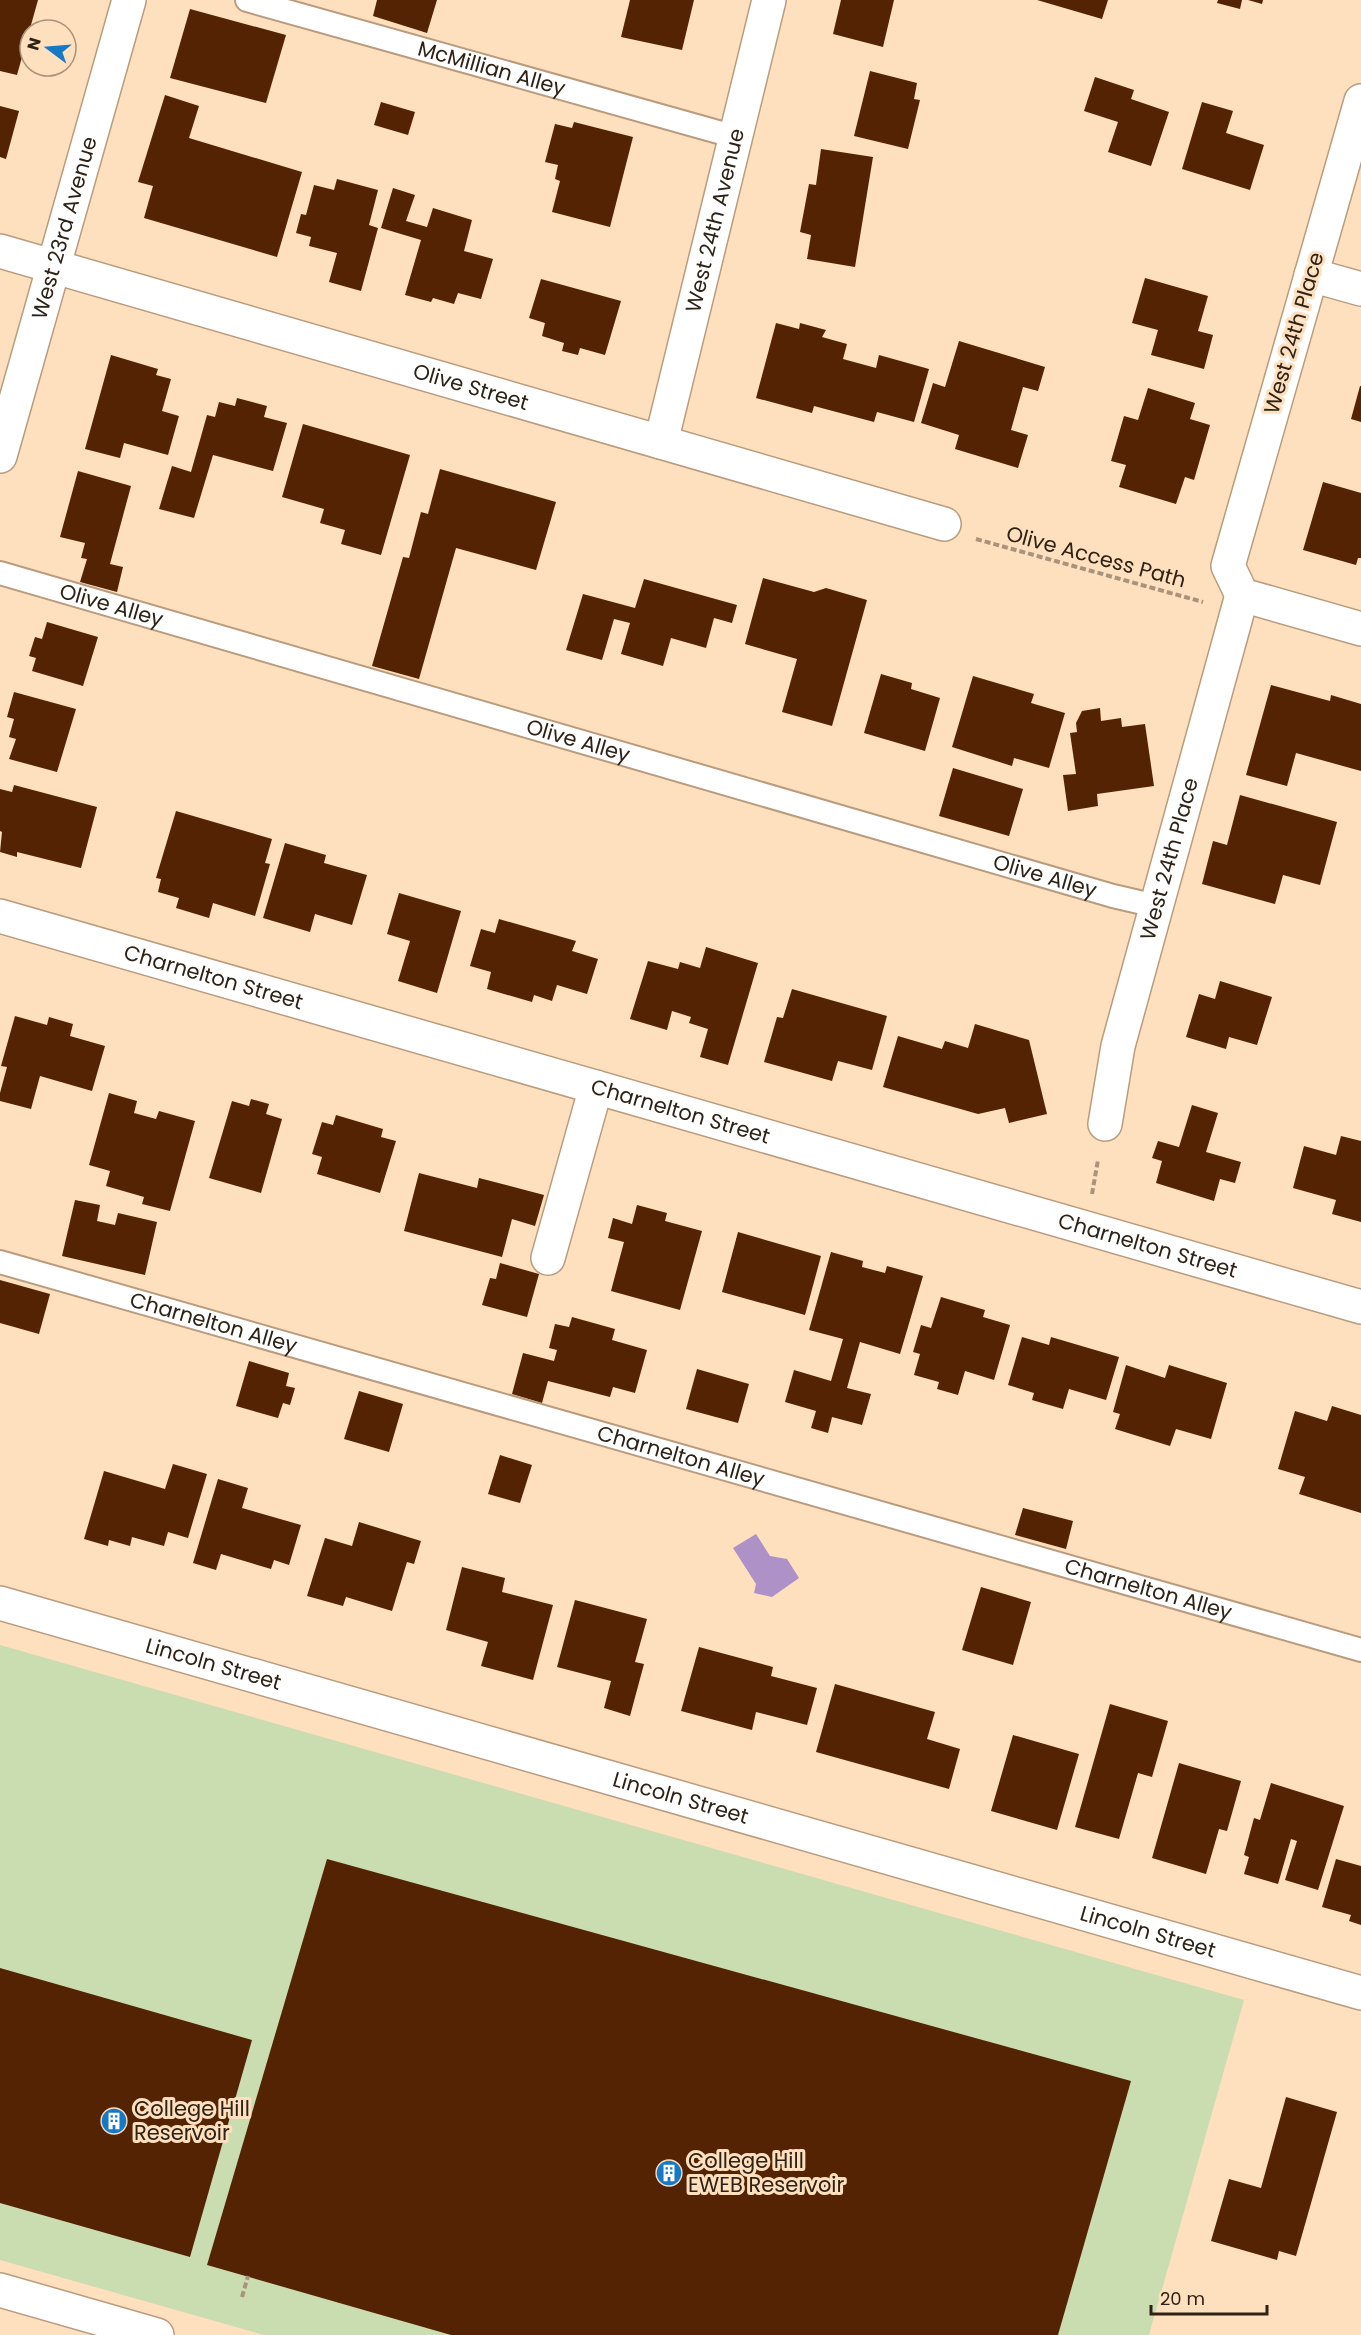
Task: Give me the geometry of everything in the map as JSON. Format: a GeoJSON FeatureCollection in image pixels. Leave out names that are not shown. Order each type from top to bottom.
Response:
{"type":"FeatureCollection","features":[{"type":"Feature","properties":{"kind":"street","name":"West 23rd Avenue"},"geometry":{"type":"LineString","coordinates":[[0,456],[129,0]]}},
{"type":"Feature","properties":{"kind":"street","name":"West 24th Avenue"},"geometry":{"type":"LineString","coordinates":[[661,442],[769,0]]}},
{"type":"Feature","properties":{"kind":"street","name":"West 24th Place"},"geometry":{"type":"LineString","coordinates":[[1105,1124],[1118,1046],[1242,595],[1228,566],[1361,101]]}},
{"type":"Feature","properties":{"kind":"street","name":"Olive Street"},"geometry":{"type":"LineString","coordinates":[[0,251],[944,524]]}},
{"type":"Feature","properties":{"kind":"street"},"geometry":{"type":"LineString","coordinates":[[1311,275],[1361,289]]}},
{"type":"Feature","properties":{"kind":"street"},"geometry":{"type":"LineString","coordinates":[[1242,595],[1361,629]]}},
{"type":"Feature","properties":{"kind":"street","name":"Charnelton Street"},"geometry":{"type":"LineString","coordinates":[[0,916],[1361,1307]]}},
{"type":"Feature","properties":{"kind":"street"},"geometry":{"type":"LineString","coordinates":[[548,1258],[596,1087]]}},
{"type":"Feature","properties":{"kind":"street","name":"Lincoln Street"},"geometry":{"type":"LineString","coordinates":[[0,1604],[1361,1994]]}},
{"type":"Feature","properties":{"kind":"street"},"geometry":{"type":"LineString","coordinates":[[0,2290],[157,2335]]}},
{"type":"Feature","properties":{"kind":"lane","name":"McMillian Alley"},"geometry":{"type":"LineString","coordinates":[[247,0],[736,137]]}},
{"type":"Feature","properties":{"kind":"lane","name":"Olive Alley"},"geometry":{"type":"LineString","coordinates":[[0,573],[1113,896],[1156,906]]}},
{"type":"Feature","properties":{"kind":"lane","name":"Charnelton Alley"},"geometry":{"type":"LineString","coordinates":[[0,1262],[1361,1650]]}},
{"type":"Feature","properties":{"kind":"path","name":"Olive Access Path"},"geometry":{"type":"LineString","coordinates":[[944,524],[979,540],[1206,603],[1242,595]]}},
{"type":"Feature","properties":{"kind":"path"},"geometry":{"type":"LineString","coordinates":[[1086,1227],[1105,1124]]}},
{"type":"Feature","properties":{"kind":"path"},"geometry":{"type":"LineString","coordinates":[[242,2296],[248,2276]]}},
{"type":"Feature","properties":{"kind":"green space"},"geometry":{"type":"Polygon","coordinates":[[[0,1645],[1244,2000],[1149,2335],[264,2335],[0,2260],[0,1645]]]}},
{"type":"Feature","properties":{"kind":"shaded area"},"geometry":{"type":"Polygon","coordinates":[[[756,1534],[770,1556],[787,1559],[799,1578],[772,1597],[754,1593],[756,1584],[733,1548],[756,1534]]]}},
{"type":"Feature","properties":{"kind":"building"},"geometry":{"type":"Polygon","coordinates":[[[0,0],[38,0],[33,18],[18,18],[17,75],[0,71],[0,0]]]}},
{"type":"Feature","properties":{"kind":"building"},"geometry":{"type":"Polygon","coordinates":[[[377,0],[437,0],[427,33],[373,16],[377,0]]]}},
{"type":"Feature","properties":{"kind":"building"},"geometry":{"type":"Polygon","coordinates":[[[630,0],[694,0],[682,50],[621,37],[630,0]]]}},
{"type":"Feature","properties":{"kind":"building"},"geometry":{"type":"Polygon","coordinates":[[[841,0],[894,0],[883,47],[833,34],[841,0]]]}},
{"type":"Feature","properties":{"kind":"building"},"geometry":{"type":"Polygon","coordinates":[[[1037,0],[1108,0],[1102,19],[1037,0]]]}},
{"type":"Feature","properties":{"kind":"building"},"geometry":{"type":"Polygon","coordinates":[[[1218,0],[1242,0],[1240,9],[1217,3],[1218,0]]]}},
{"type":"Feature","properties":{"kind":"building"},"geometry":{"type":"Polygon","coordinates":[[[1248,0],[1263,0],[1262,4],[1248,0]]]}},
{"type":"Feature","properties":{"kind":"building"},"geometry":{"type":"Polygon","coordinates":[[[190,9],[286,35],[266,103],[170,78],[190,9]]]}},
{"type":"Feature","properties":{"kind":"building"},"geometry":{"type":"Polygon","coordinates":[[[870,71],[917,83],[914,99],[920,100],[908,149],[854,136],[870,71]]]}},
{"type":"Feature","properties":{"kind":"building"},"geometry":{"type":"Polygon","coordinates":[[[1095,77],[1134,90],[1131,99],[1169,112],[1151,166],[1108,152],[1118,122],[1084,111],[1095,77]]]}},
{"type":"Feature","properties":{"kind":"building"},"geometry":{"type":"Polygon","coordinates":[[[165,95],[199,106],[189,138],[302,172],[277,257],[144,218],[153,186],[138,182],[165,95]]]}},
{"type":"Feature","properties":{"kind":"building"},"geometry":{"type":"Polygon","coordinates":[[[381,102],[415,112],[408,135],[374,125],[381,102]]]}},
{"type":"Feature","properties":{"kind":"building"},"geometry":{"type":"Polygon","coordinates":[[[1202,102],[1233,111],[1226,133],[1264,145],[1250,190],[1182,169],[1202,102]]]}},
{"type":"Feature","properties":{"kind":"building"},"geometry":{"type":"Polygon","coordinates":[[[0,106],[19,111],[6,159],[0,157],[0,106]]]}},
{"type":"Feature","properties":{"kind":"building"},"geometry":{"type":"Polygon","coordinates":[[[574,122],[633,137],[610,227],[552,212],[560,181],[555,179],[558,165],[545,162],[555,124],[572,128],[574,122]]]}},
{"type":"Feature","properties":{"kind":"building"},"geometry":{"type":"Polygon","coordinates":[[[821,149],[873,157],[855,267],[807,259],[811,235],[800,232],[809,184],[816,185],[821,149]]]}},
{"type":"Feature","properties":{"kind":"building"},"geometry":{"type":"Polygon","coordinates":[[[337,179],[378,190],[369,225],[378,228],[361,291],[329,282],[337,253],[309,246],[311,237],[296,233],[301,214],[306,215],[314,185],[334,190],[337,179]]]}},
{"type":"Feature","properties":{"kind":"building"},"geometry":{"type":"Polygon","coordinates":[[[393,188],[415,195],[406,221],[427,227],[433,208],[472,220],[464,251],[493,259],[481,299],[458,293],[454,304],[433,298],[431,302],[405,295],[421,240],[381,228],[393,188]]]}},
{"type":"Feature","properties":{"kind":"building"},"geometry":{"type":"Polygon","coordinates":[[[1145,278],[1208,296],[1198,331],[1213,335],[1204,369],[1151,355],[1158,330],[1132,323],[1145,278]]]}},
{"type":"Feature","properties":{"kind":"building"},"geometry":{"type":"Polygon","coordinates":[[[541,279],[621,301],[605,355],[580,348],[578,355],[562,351],[564,343],[542,336],[545,323],[529,318],[541,279]]]}},
{"type":"Feature","properties":{"kind":"building"},"geometry":{"type":"Polygon","coordinates":[[[776,323],[799,329],[800,323],[826,330],[822,337],[847,344],[843,359],[876,368],[879,355],[929,369],[914,422],[877,412],[874,422],[814,406],[812,413],[756,398],[776,323]]]}},
{"type":"Feature","properties":{"kind":"building"},"geometry":{"type":"Polygon","coordinates":[[[959,341],[1045,367],[1038,391],[1023,387],[1011,430],[1028,435],[1018,468],[955,449],[959,435],[921,423],[933,383],[945,387],[959,341]]]}},
{"type":"Feature","properties":{"kind":"building"},"geometry":{"type":"Polygon","coordinates":[[[111,355],[158,369],[156,375],[171,379],[162,411],[179,416],[168,455],[124,443],[120,458],[85,449],[111,355]]]}},
{"type":"Feature","properties":{"kind":"building"},"geometry":{"type":"Polygon","coordinates":[[[1361,386],[1361,422],[1351,419],[1361,386]]]}},
{"type":"Feature","properties":{"kind":"building"},"geometry":{"type":"Polygon","coordinates":[[[1148,388],[1195,403],[1190,419],[1210,425],[1194,480],[1185,477],[1176,504],[1119,487],[1126,465],[1111,461],[1124,416],[1138,420],[1148,388]]]}},
{"type":"Feature","properties":{"kind":"building"},"geometry":{"type":"Polygon","coordinates":[[[237,398],[267,406],[264,417],[287,423],[273,471],[213,455],[194,518],[159,509],[172,466],[191,472],[207,415],[215,417],[219,402],[235,406],[237,398]]]}},
{"type":"Feature","properties":{"kind":"building"},"geometry":{"type":"Polygon","coordinates":[[[303,424],[410,455],[381,555],[341,544],[345,530],[320,523],[324,509],[282,497],[303,424]]]}},
{"type":"Feature","properties":{"kind":"building"},"geometry":{"type":"Polygon","coordinates":[[[440,469],[556,502],[536,570],[456,548],[419,679],[372,666],[403,557],[409,558],[421,512],[428,514],[440,469]]]}},
{"type":"Feature","properties":{"kind":"building"},"geometry":{"type":"Polygon","coordinates":[[[78,471],[131,486],[110,564],[123,567],[117,592],[80,582],[87,559],[81,558],[85,543],[60,537],[78,471]]]}},
{"type":"Feature","properties":{"kind":"building"},"geometry":{"type":"Polygon","coordinates":[[[1323,482],[1361,493],[1361,558],[1358,558],[1356,565],[1303,550],[1323,482]]]}},
{"type":"Feature","properties":{"kind":"building"},"geometry":{"type":"Polygon","coordinates":[[[763,578],[814,592],[826,588],[867,600],[832,726],[782,712],[797,659],[745,644],[763,578]]]}},
{"type":"Feature","properties":{"kind":"building"},"geometry":{"type":"Polygon","coordinates":[[[644,579],[737,605],[732,623],[714,618],[706,648],[671,638],[663,666],[621,654],[630,623],[614,619],[602,660],[566,650],[583,594],[635,608],[644,579]]]}},
{"type":"Feature","properties":{"kind":"building"},"geometry":{"type":"Polygon","coordinates":[[[47,622],[98,637],[83,686],[32,671],[36,658],[29,656],[35,637],[42,639],[47,622]]]}},
{"type":"Feature","properties":{"kind":"building"},"geometry":{"type":"Polygon","coordinates":[[[881,674],[912,683],[911,689],[940,698],[925,751],[864,733],[881,674]]]}},
{"type":"Feature","properties":{"kind":"building"},"geometry":{"type":"Polygon","coordinates":[[[973,676],[1034,694],[1031,703],[1065,713],[1049,768],[1014,758],[1012,766],[952,747],[973,676]]]}},
{"type":"Feature","properties":{"kind":"building"},"geometry":{"type":"Polygon","coordinates":[[[1271,685],[1330,701],[1331,695],[1361,704],[1361,771],[1296,753],[1287,786],[1246,775],[1271,685]]]}},
{"type":"Feature","properties":{"kind":"building"},"geometry":{"type":"Polygon","coordinates":[[[14,692],[76,709],[57,772],[9,759],[16,739],[9,737],[14,719],[7,717],[14,692]]]}},
{"type":"Feature","properties":{"kind":"building"},"geometry":{"type":"Polygon","coordinates":[[[1100,708],[1101,721],[1121,718],[1122,727],[1145,724],[1154,786],[1097,794],[1098,806],[1068,811],[1063,775],[1076,774],[1070,733],[1077,732],[1076,723],[1082,711],[1100,708]]]}},
{"type":"Feature","properties":{"kind":"building"},"geometry":{"type":"Polygon","coordinates":[[[953,768],[1023,789],[1009,836],[939,816],[953,768]]]}},
{"type":"Feature","properties":{"kind":"building"},"geometry":{"type":"Polygon","coordinates":[[[14,785],[97,807],[81,868],[17,852],[17,857],[0,852],[2,832],[0,831],[0,789],[12,792],[14,785]]]}},
{"type":"Feature","properties":{"kind":"building"},"geometry":{"type":"Polygon","coordinates":[[[1240,795],[1337,822],[1320,885],[1283,875],[1275,904],[1202,884],[1213,841],[1227,845],[1240,795]]]}},
{"type":"Feature","properties":{"kind":"building"},"geometry":{"type":"Polygon","coordinates":[[[176,811],[272,839],[265,863],[270,864],[255,916],[213,903],[209,918],[176,908],[179,898],[158,892],[161,879],[156,878],[176,811]]]}},
{"type":"Feature","properties":{"kind":"building"},"geometry":{"type":"Polygon","coordinates":[[[285,843],[326,855],[324,863],[367,875],[352,925],[315,914],[310,932],[263,918],[285,843]]]}},
{"type":"Feature","properties":{"kind":"building"},"geometry":{"type":"Polygon","coordinates":[[[399,893],[461,911],[437,993],[398,981],[410,941],[387,934],[399,893]]]}},
{"type":"Feature","properties":{"kind":"building"},"geometry":{"type":"Polygon","coordinates":[[[499,919],[576,941],[572,951],[598,959],[587,994],[557,985],[552,1001],[534,995],[532,1002],[487,989],[491,972],[470,966],[481,929],[495,933],[499,919]]]}},
{"type":"Feature","properties":{"kind":"building"},"geometry":{"type":"Polygon","coordinates":[[[706,947],[758,963],[728,1065],[700,1057],[708,1029],[689,1023],[691,1017],[672,1011],[667,1030],[630,1019],[648,961],[678,969],[680,962],[700,968],[706,947]]]}},
{"type":"Feature","properties":{"kind":"building"},"geometry":{"type":"Polygon","coordinates":[[[1220,981],[1272,997],[1257,1045],[1229,1037],[1226,1049],[1186,1037],[1199,994],[1215,999],[1220,981]]]}},
{"type":"Feature","properties":{"kind":"building"},"geometry":{"type":"Polygon","coordinates":[[[792,989],[887,1016],[872,1070],[838,1061],[832,1081],[764,1062],[777,1017],[783,1018],[792,989]]]}},
{"type":"Feature","properties":{"kind":"building"},"geometry":{"type":"Polygon","coordinates":[[[15,1016],[47,1025],[49,1017],[73,1024],[70,1036],[105,1046],[92,1091],[40,1076],[31,1109],[0,1101],[7,1067],[1,1066],[15,1016]]]}},
{"type":"Feature","properties":{"kind":"building"},"geometry":{"type":"Polygon","coordinates":[[[975,1024],[1029,1040],[1047,1114],[1009,1123],[1005,1108],[978,1114],[883,1087],[898,1036],[942,1049],[945,1041],[968,1048],[975,1024]]]}},
{"type":"Feature","properties":{"kind":"building"},"geometry":{"type":"Polygon","coordinates":[[[109,1093],[137,1101],[134,1113],[156,1119],[159,1111],[195,1121],[170,1211],[142,1204],[144,1197],[106,1186],[110,1171],[89,1165],[109,1093]]]}},
{"type":"Feature","properties":{"kind":"building"},"geometry":{"type":"Polygon","coordinates":[[[251,1099],[269,1104],[266,1114],[282,1119],[261,1193],[209,1178],[232,1101],[249,1106],[251,1099]]]}},
{"type":"Feature","properties":{"kind":"building"},"geometry":{"type":"Polygon","coordinates":[[[1192,1105],[1218,1113],[1206,1152],[1241,1162],[1235,1183],[1220,1179],[1214,1201],[1156,1183],[1162,1161],[1152,1158],[1158,1141],[1179,1147],[1192,1105]]]}},
{"type":"Feature","properties":{"kind":"building"},"geometry":{"type":"Polygon","coordinates":[[[336,1115],[383,1129],[381,1137],[396,1141],[380,1193],[317,1174],[322,1157],[312,1154],[322,1122],[333,1125],[336,1115]]]}},
{"type":"Feature","properties":{"kind":"building"},"geometry":{"type":"Polygon","coordinates":[[[1341,1136],[1361,1141],[1361,1222],[1332,1214],[1336,1200],[1293,1188],[1304,1146],[1336,1155],[1341,1136]]]}},
{"type":"Feature","properties":{"kind":"building"},"geometry":{"type":"Polygon","coordinates":[[[419,1173],[477,1188],[479,1178],[544,1195],[535,1226],[512,1219],[502,1257],[404,1231],[419,1173]]]}},
{"type":"Feature","properties":{"kind":"building"},"geometry":{"type":"Polygon","coordinates":[[[75,1200],[100,1205],[97,1221],[115,1225],[118,1213],[157,1222],[145,1275],[62,1256],[75,1200]]]}},
{"type":"Feature","properties":{"kind":"building"},"geometry":{"type":"Polygon","coordinates":[[[637,1205],[667,1213],[665,1221],[702,1231],[680,1310],[611,1291],[624,1242],[608,1238],[613,1218],[632,1224],[637,1205]]]}},
{"type":"Feature","properties":{"kind":"building"},"geometry":{"type":"Polygon","coordinates":[[[738,1232],[821,1256],[805,1315],[722,1292],[738,1232]]]}},
{"type":"Feature","properties":{"kind":"building"},"geometry":{"type":"Polygon","coordinates":[[[831,1252],[863,1261],[862,1267],[885,1273],[887,1266],[923,1276],[900,1354],[860,1342],[847,1388],[871,1394],[862,1425],[832,1417],[828,1433],[811,1428],[816,1411],[785,1402],[794,1370],[831,1381],[843,1339],[809,1330],[831,1252]]]}},
{"type":"Feature","properties":{"kind":"building"},"geometry":{"type":"Polygon","coordinates":[[[500,1263],[539,1274],[527,1317],[482,1305],[490,1278],[496,1279],[500,1263]]]}},
{"type":"Feature","properties":{"kind":"building"},"geometry":{"type":"Polygon","coordinates":[[[0,1280],[50,1294],[39,1334],[0,1323],[0,1280]]]}},
{"type":"Feature","properties":{"kind":"building"},"geometry":{"type":"Polygon","coordinates":[[[941,1297],[985,1310],[983,1317],[1010,1325],[994,1380],[965,1371],[958,1395],[937,1389],[939,1382],[914,1375],[920,1354],[913,1352],[921,1325],[931,1328],[941,1297]]]}},
{"type":"Feature","properties":{"kind":"building"},"geometry":{"type":"Polygon","coordinates":[[[572,1317],[615,1329],[612,1340],[647,1350],[635,1393],[613,1387],[610,1397],[548,1381],[542,1403],[512,1394],[523,1353],[554,1361],[557,1350],[549,1348],[555,1324],[569,1327],[572,1317]]]}},
{"type":"Feature","properties":{"kind":"building"},"geometry":{"type":"Polygon","coordinates":[[[1022,1337],[1049,1345],[1051,1337],[1119,1357],[1106,1400],[1069,1389],[1063,1409],[1032,1400],[1034,1393],[1008,1385],[1022,1337]]]}},
{"type":"Feature","properties":{"kind":"building"},"geometry":{"type":"Polygon","coordinates":[[[249,1361],[289,1373],[286,1386],[295,1388],[290,1405],[283,1403],[278,1418],[236,1406],[249,1361]]]}},
{"type":"Feature","properties":{"kind":"building"},"geometry":{"type":"Polygon","coordinates":[[[1126,1365],[1165,1378],[1169,1365],[1227,1383],[1211,1439],[1176,1429],[1170,1446],[1115,1429],[1120,1414],[1113,1412],[1126,1365]]]}},
{"type":"Feature","properties":{"kind":"building"},"geometry":{"type":"Polygon","coordinates":[[[697,1369],[749,1384],[738,1423],[686,1409],[697,1369]]]}},
{"type":"Feature","properties":{"kind":"building"},"geometry":{"type":"Polygon","coordinates":[[[359,1391],[403,1404],[389,1452],[344,1439],[359,1391]]]}},
{"type":"Feature","properties":{"kind":"building"},"geometry":{"type":"Polygon","coordinates":[[[1332,1406],[1361,1415],[1361,1513],[1299,1494],[1305,1477],[1278,1469],[1295,1411],[1327,1421],[1332,1406]]]}},
{"type":"Feature","properties":{"kind":"building"},"geometry":{"type":"Polygon","coordinates":[[[500,1455],[532,1465],[520,1503],[488,1494],[500,1455]]]}},
{"type":"Feature","properties":{"kind":"building"},"geometry":{"type":"Polygon","coordinates":[[[173,1464],[207,1474],[188,1538],[168,1532],[164,1546],[132,1537],[130,1546],[109,1540],[108,1546],[84,1539],[104,1471],[165,1489],[173,1464]]]}},
{"type":"Feature","properties":{"kind":"building"},"geometry":{"type":"Polygon","coordinates":[[[218,1479],[248,1488],[242,1508],[301,1525],[289,1565],[274,1560],[271,1569],[221,1554],[216,1570],[193,1563],[218,1479]]]}},
{"type":"Feature","properties":{"kind":"building"},"geometry":{"type":"Polygon","coordinates":[[[1023,1508],[1073,1521],[1066,1549],[1015,1535],[1023,1508]]]}},
{"type":"Feature","properties":{"kind":"building"},"geometry":{"type":"Polygon","coordinates":[[[359,1522],[421,1541],[414,1564],[407,1562],[392,1611],[346,1597],[343,1606],[307,1596],[325,1538],[352,1546],[359,1522]]]}},
{"type":"Feature","properties":{"kind":"building"},"geometry":{"type":"Polygon","coordinates":[[[462,1567],[505,1578],[502,1592],[553,1605],[533,1680],[481,1666],[488,1642],[446,1630],[462,1567]]]}},
{"type":"Feature","properties":{"kind":"building"},"geometry":{"type":"Polygon","coordinates":[[[981,1587],[1031,1602],[1013,1665],[962,1650],[981,1587]]]}},
{"type":"Feature","properties":{"kind":"building"},"geometry":{"type":"Polygon","coordinates":[[[575,1600],[647,1619],[635,1662],[644,1664],[630,1716],[604,1708],[611,1681],[557,1667],[575,1600]]]}},
{"type":"Feature","properties":{"kind":"building"},"geometry":{"type":"Polygon","coordinates":[[[699,1647],[773,1667],[771,1676],[817,1688],[807,1725],[756,1712],[752,1730],[681,1711],[699,1647]]]}},
{"type":"Feature","properties":{"kind":"building"},"geometry":{"type":"Polygon","coordinates":[[[835,1684],[935,1712],[927,1739],[960,1749],[949,1789],[816,1752],[835,1684]]]}},
{"type":"Feature","properties":{"kind":"building"},"geometry":{"type":"Polygon","coordinates":[[[1110,1704],[1168,1721],[1152,1777],[1138,1773],[1119,1839],[1075,1827],[1110,1704]]]}},
{"type":"Feature","properties":{"kind":"building"},"geometry":{"type":"Polygon","coordinates":[[[1013,1735],[1079,1754],[1057,1830],[991,1811],[1013,1735]]]}},
{"type":"Feature","properties":{"kind":"building"},"geometry":{"type":"Polygon","coordinates":[[[1179,1763],[1241,1781],[1227,1831],[1219,1829],[1206,1874],[1152,1858],[1179,1763]]]}},
{"type":"Feature","properties":{"kind":"building"},"geometry":{"type":"Polygon","coordinates":[[[1271,1783],[1344,1806],[1318,1890],[1285,1880],[1297,1841],[1291,1839],[1278,1884],[1244,1874],[1249,1857],[1244,1855],[1254,1818],[1260,1820],[1271,1783]]]}},
{"type":"Feature","properties":{"kind":"building","name":"College Hill EWEB Reservoir"},"geometry":{"type":"Polygon","coordinates":[[[327,1859],[1131,2081],[1058,2335],[451,2335],[207,2265],[327,1859]]]}},
{"type":"Feature","properties":{"kind":"building"},"geometry":{"type":"Polygon","coordinates":[[[1336,1859],[1361,1866],[1361,1925],[1349,1921],[1351,1915],[1322,1907],[1336,1859]]]}},
{"type":"Feature","properties":{"kind":"building","name":"College Hill Reservoir"},"geometry":{"type":"Polygon","coordinates":[[[0,1968],[252,2040],[190,2257],[0,2203],[0,1968]]]}},
{"type":"Feature","properties":{"kind":"building"},"geometry":{"type":"Polygon","coordinates":[[[1286,2097],[1337,2112],[1296,2256],[1279,2251],[1277,2260],[1211,2241],[1229,2179],[1261,2188],[1286,2097]]]}},
{"type":"Feature","properties":{"kind":"place","name":"College Hill Reservoir"},"geometry":{"type":"Point","coordinates":[114,2121]}},
{"type":"Feature","properties":{"kind":"place","name":"College Hill EWEB Reservoir"},"geometry":{"type":"Point","coordinates":[669,2173]}}]}
